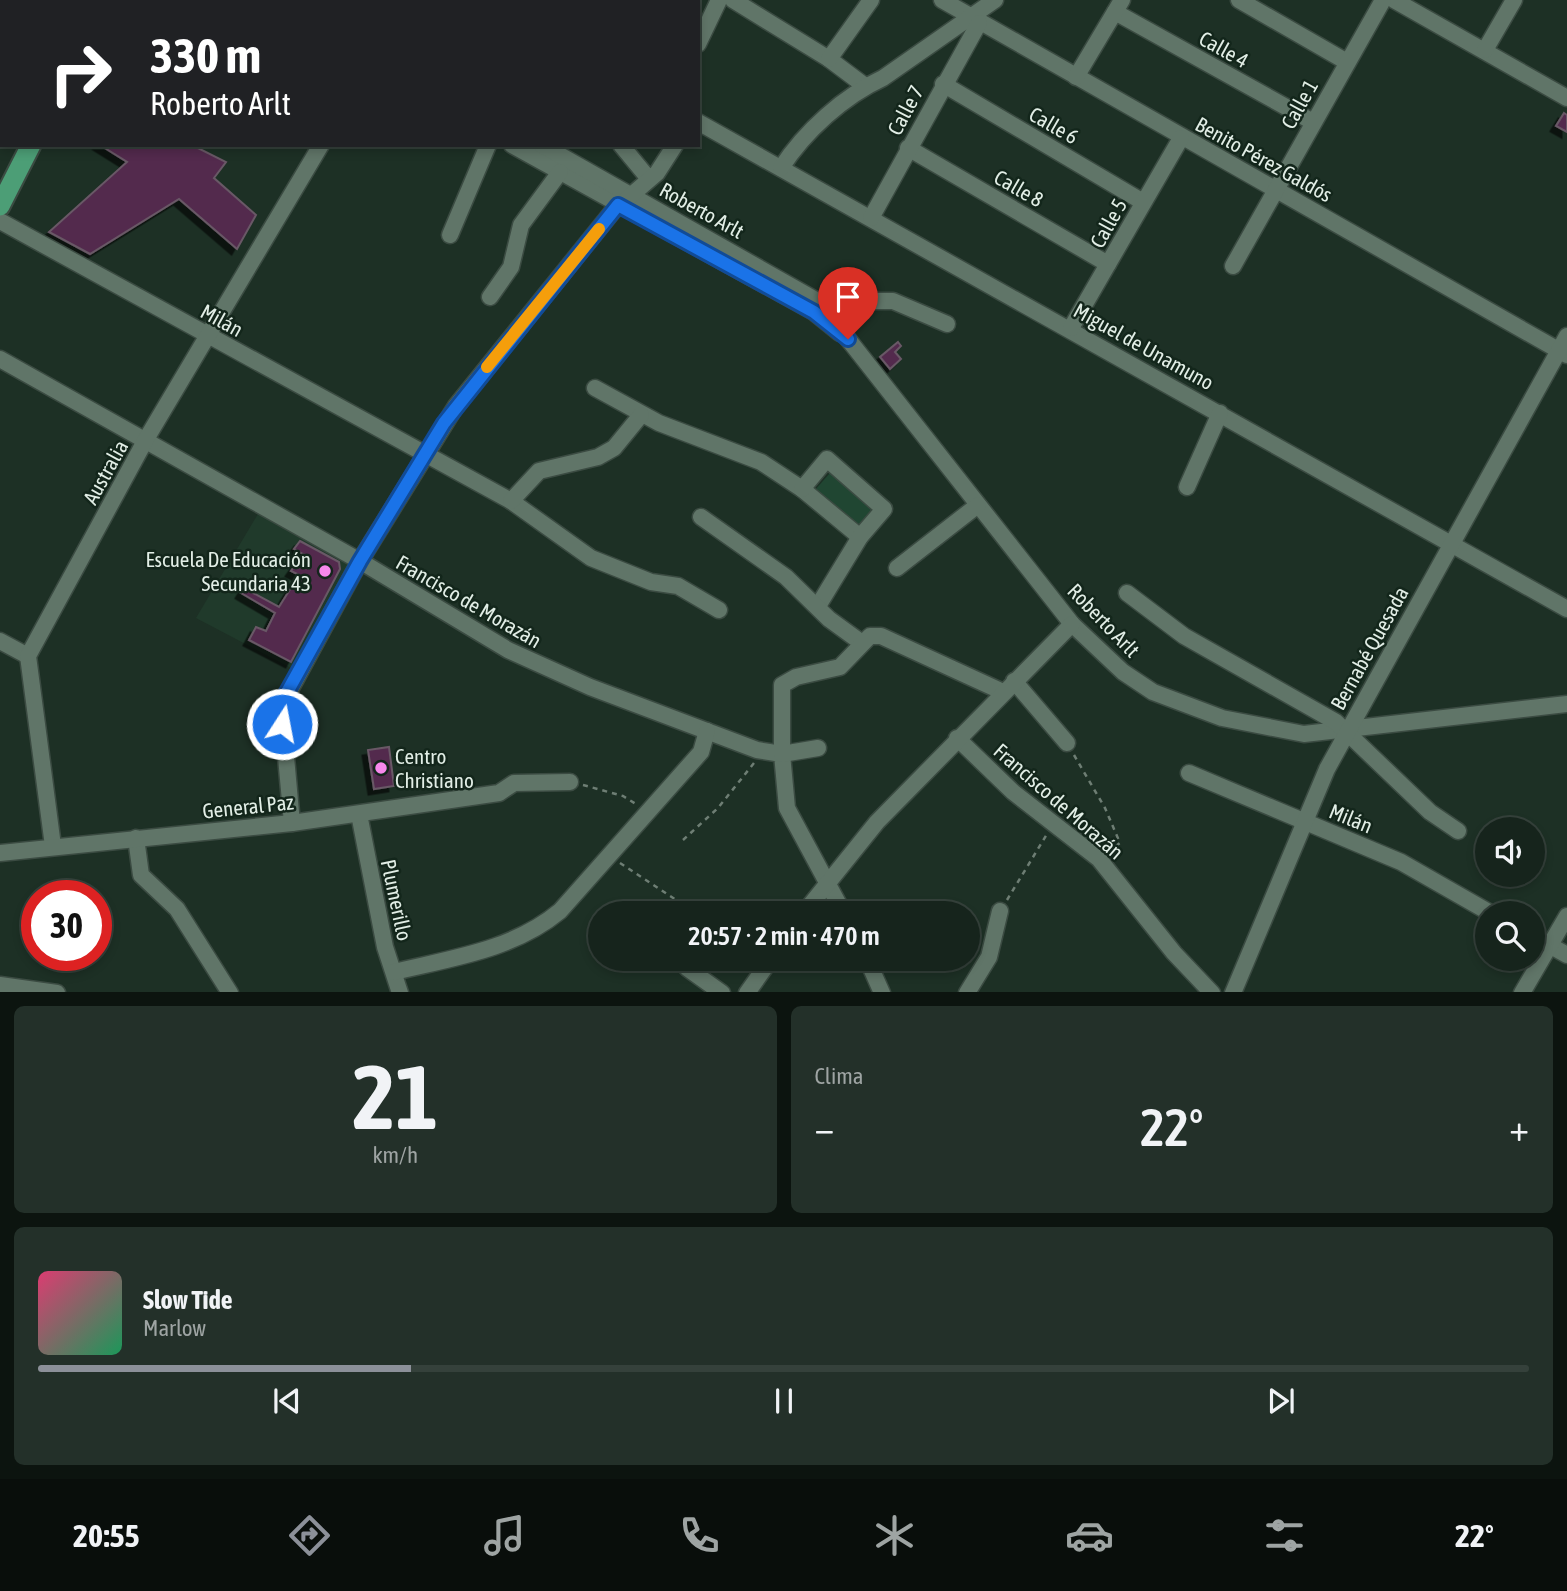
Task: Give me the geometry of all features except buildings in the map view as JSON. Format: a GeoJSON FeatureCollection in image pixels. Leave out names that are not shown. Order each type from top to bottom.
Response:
{"type":"FeatureCollection","features":[{"type":"Feature","properties":{"kind":"main road"},"geometry":{"type":"LineString","coordinates":[[0,206],[30,147]]}},
{"type":"Feature","properties":{"kind":"street"},"geometry":{"type":"LineString","coordinates":[[700,40],[719,0]]}},
{"type":"Feature","properties":{"kind":"street"},"geometry":{"type":"LineString","coordinates":[[733,0],[829,59],[865,86]]}},
{"type":"Feature","properties":{"kind":"street"},"geometry":{"type":"LineString","coordinates":[[829,59],[871,0]]}},
{"type":"Feature","properties":{"kind":"street","name":"Benito Pérez Galdós"},"geometry":{"type":"LineString","coordinates":[[942,0],[1181,138],[1564,347]]}},
{"type":"Feature","properties":{"kind":"street"},"geometry":{"type":"LineString","coordinates":[[781,168],[800,141],[865,86],[883,78],[974,20],[995,0]]}},
{"type":"Feature","properties":{"kind":"street"},"geometry":{"type":"LineString","coordinates":[[1239,0],[1347,62]]}},
{"type":"Feature","properties":{"kind":"street","name":"Calle 1"},"geometry":{"type":"LineString","coordinates":[[1233,266],[1383,0]]}},
{"type":"Feature","properties":{"kind":"street"},"geometry":{"type":"LineString","coordinates":[[1394,0],[1567,98]]}},
{"type":"Feature","properties":{"kind":"street"},"geometry":{"type":"LineString","coordinates":[[1485,50],[1514,0]]}},
{"type":"Feature","properties":{"kind":"street"},"geometry":{"type":"LineString","coordinates":[[1076,77],[1119,6]]}},
{"type":"Feature","properties":{"kind":"street","name":"Calle 4"},"geometry":{"type":"LineString","coordinates":[[1119,6],[1313,122]]}},
{"type":"Feature","properties":{"kind":"street","name":"Calle 7"},"geometry":{"type":"LineString","coordinates":[[871,218],[974,20]]}},
{"type":"Feature","properties":{"kind":"street","name":"Calle 6"},"geometry":{"type":"LineString","coordinates":[[943,84],[1143,202]]}},
{"type":"Feature","properties":{"kind":"street","name":"Miguel de Unamuno"},"geometry":{"type":"LineString","coordinates":[[700,123],[1071,328],[1567,609]]}},
{"type":"Feature","properties":{"kind":"street","name":"Calle 5"},"geometry":{"type":"LineString","coordinates":[[1071,328],[1181,138]]}},
{"type":"Feature","properties":{"kind":"street","name":"Australia"},"geometry":{"type":"LineString","coordinates":[[28,656],[145,441],[320,147]]}},
{"type":"Feature","properties":{"kind":"street"},"geometry":{"type":"LineString","coordinates":[[450,235],[487,147]]}},
{"type":"Feature","properties":{"kind":"street"},"geometry":{"type":"LineString","coordinates":[[516,147],[560,172],[625,200]]}},
{"type":"Feature","properties":{"kind":"street"},"geometry":{"type":"LineString","coordinates":[[545,147],[625,200]]}},
{"type":"Feature","properties":{"kind":"street"},"geometry":{"type":"LineString","coordinates":[[623,147],[649,179]]}},
{"type":"Feature","properties":{"kind":"street"},"geometry":{"type":"LineString","coordinates":[[292,822],[282,724],[284,701],[360,561],[456,407],[625,200],[649,179],[674,147]]}},
{"type":"Feature","properties":{"kind":"street","name":"Calle 8"},"geometry":{"type":"LineString","coordinates":[[908,148],[1108,264]]}},
{"type":"Feature","properties":{"kind":"street"},"geometry":{"type":"LineString","coordinates":[[491,297],[511,267],[521,225],[560,172]]}},
{"type":"Feature","properties":{"kind":"street","name":"Roberto Arlt"},"geometry":{"type":"LineString","coordinates":[[625,200],[821,301],[832,311],[848,339],[1072,624],[1123,671],[1172,701],[1222,718],[1285,732],[1347,731],[1567,704]]}},
{"type":"Feature","properties":{"kind":"street","name":"Roberto Arlt"},"geometry":{"type":"LineString","coordinates":[[625,200],[814,312],[848,339]]}},
{"type":"Feature","properties":{"kind":"street","name":"Milán"},"geometry":{"type":"LineString","coordinates":[[0,221],[511,501],[592,558],[651,582],[678,586],[719,610]]}},
{"type":"Feature","properties":{"kind":"street"},"geometry":{"type":"LineString","coordinates":[[821,301],[893,301],[947,324]]}},
{"type":"Feature","properties":{"kind":"street","name":"Bernabé Quesada"},"geometry":{"type":"LineString","coordinates":[[1233,992],[1303,821],[1347,731],[1564,347]]}},
{"type":"Feature","properties":{"kind":"street","name":"Francisco de Morazán"},"geometry":{"type":"LineString","coordinates":[[0,359],[360,561],[457,621],[548,670],[761,751],[782,754],[818,748]]}},
{"type":"Feature","properties":{"kind":"street"},"geometry":{"type":"LineString","coordinates":[[595,388],[641,415],[761,462],[802,489],[860,537]]}},
{"type":"Feature","properties":{"kind":"street"},"geometry":{"type":"LineString","coordinates":[[1187,487],[1220,413]]}},
{"type":"Feature","properties":{"kind":"street"},"geometry":{"type":"LineString","coordinates":[[511,501],[539,471],[598,457],[614,448],[641,415]]}},
{"type":"Feature","properties":{"kind":"street"},"geometry":{"type":"LineString","coordinates":[[802,489],[827,459],[884,509],[860,537],[818,606]]}},
{"type":"Feature","properties":{"kind":"street"},"geometry":{"type":"LineString","coordinates":[[897,568],[978,505]]}},
{"type":"Feature","properties":{"kind":"street"},"geometry":{"type":"LineString","coordinates":[[701,517],[786,577],[829,619],[862,643]]}},
{"type":"Feature","properties":{"kind":"street"},"geometry":{"type":"LineString","coordinates":[[1127,593],[1184,636],[1347,731],[1430,812],[1458,831]]}},
{"type":"Feature","properties":{"kind":"street"},"geometry":{"type":"LineString","coordinates":[[814,901],[877,822],[1072,624]]}},
{"type":"Feature","properties":{"kind":"street"},"geometry":{"type":"LineString","coordinates":[[838,901],[787,808],[782,754],[781,691],[784,681],[839,667],[870,636],[881,636],[1009,686],[1068,743]]}},
{"type":"Feature","properties":{"kind":"street"},"geometry":{"type":"LineString","coordinates":[[0,642],[28,656],[53,846]]}},
{"type":"Feature","properties":{"kind":"street"},"geometry":{"type":"LineString","coordinates":[[394,972],[483,950],[540,927],[559,911],[701,752],[707,731]]}},
{"type":"Feature","properties":{"kind":"street","name":"Francisco de Morazán"},"geometry":{"type":"LineString","coordinates":[[957,738],[1013,792],[1099,859],[1182,962],[1212,992]]}},
{"type":"Feature","properties":{"kind":"street","name":"Milán"},"geometry":{"type":"LineString","coordinates":[[1189,773],[1402,862],[1475,904]]}},
{"type":"Feature","properties":{"kind":"street","name":"General Paz"},"geometry":{"type":"LineString","coordinates":[[0,853],[359,814],[499,793],[514,783],[570,782]]}},
{"type":"Feature","properties":{"kind":"street","name":"Plumerillo"},"geometry":{"type":"LineString","coordinates":[[359,814],[385,947],[400,992]]}},
{"type":"Feature","properties":{"kind":"street"},"geometry":{"type":"LineString","coordinates":[[136,838],[141,875],[177,909],[230,992]]}},
{"type":"Feature","properties":{"kind":"street"},"geometry":{"type":"LineString","coordinates":[[967,992],[989,957],[1000,911]]}},
{"type":"Feature","properties":{"kind":"street"},"geometry":{"type":"LineString","coordinates":[[1522,992],[1552,946],[1567,916]]}},
{"type":"Feature","properties":{"kind":"street"},"geometry":{"type":"LineString","coordinates":[[1545,942],[1567,955]]}},
{"type":"Feature","properties":{"kind":"street"},"geometry":{"type":"LineString","coordinates":[[691,971],[722,992]]}},
{"type":"Feature","properties":{"kind":"street"},"geometry":{"type":"LineString","coordinates":[[747,992],[762,971]]}},
{"type":"Feature","properties":{"kind":"street"},"geometry":{"type":"LineString","coordinates":[[872,971],[881,992]]}},
{"type":"Feature","properties":{"kind":"street"},"geometry":{"type":"LineString","coordinates":[[0,985],[57,992]]}},
{"type":"Feature","properties":{"kind":"path"},"geometry":{"type":"LineString","coordinates":[[1068,743],[1105,808],[1120,843],[1099,859]]}},
{"type":"Feature","properties":{"kind":"path"},"geometry":{"type":"LineString","coordinates":[[683,840],[718,808],[761,751]]}},
{"type":"Feature","properties":{"kind":"path"},"geometry":{"type":"LineString","coordinates":[[570,782],[623,796],[648,811]]}},
{"type":"Feature","properties":{"kind":"path"},"geometry":{"type":"LineString","coordinates":[[1000,911],[1054,822]]}},
{"type":"Feature","properties":{"kind":"path"},"geometry":{"type":"LineString","coordinates":[[608,856],[678,901]]}},
{"type":"Feature","properties":{"kind":"shaded area"},"geometry":{"type":"Polygon","coordinates":[[[830,473],[875,511],[860,528],[815,490],[830,473]]]}},
{"type":"Feature","properties":{"kind":"shaded area"},"geometry":{"type":"Polygon","coordinates":[[[258,514],[350,564],[293,669],[196,618],[258,514]]]}},
{"type":"Feature","properties":{"kind":"slow traffic"},"geometry":{"type":"LineString","coordinates":[[487,367],[599,229]]}},
{"type":"Feature","properties":{"kind":"place","name":"Escuela De Educación Secundaria 43"},"geometry":{"type":"Point","coordinates":[325,571]}},
{"type":"Feature","properties":{"kind":"place","name":"Centro Christiano"},"geometry":{"type":"Point","coordinates":[381,768]}},
{"type":"Feature","properties":{"kind":"route"},"geometry":{"type":"LineString","coordinates":[[282,724],[286,694],[360,561],[444,423],[618,205],[814,312],[848,339]]}}]}
